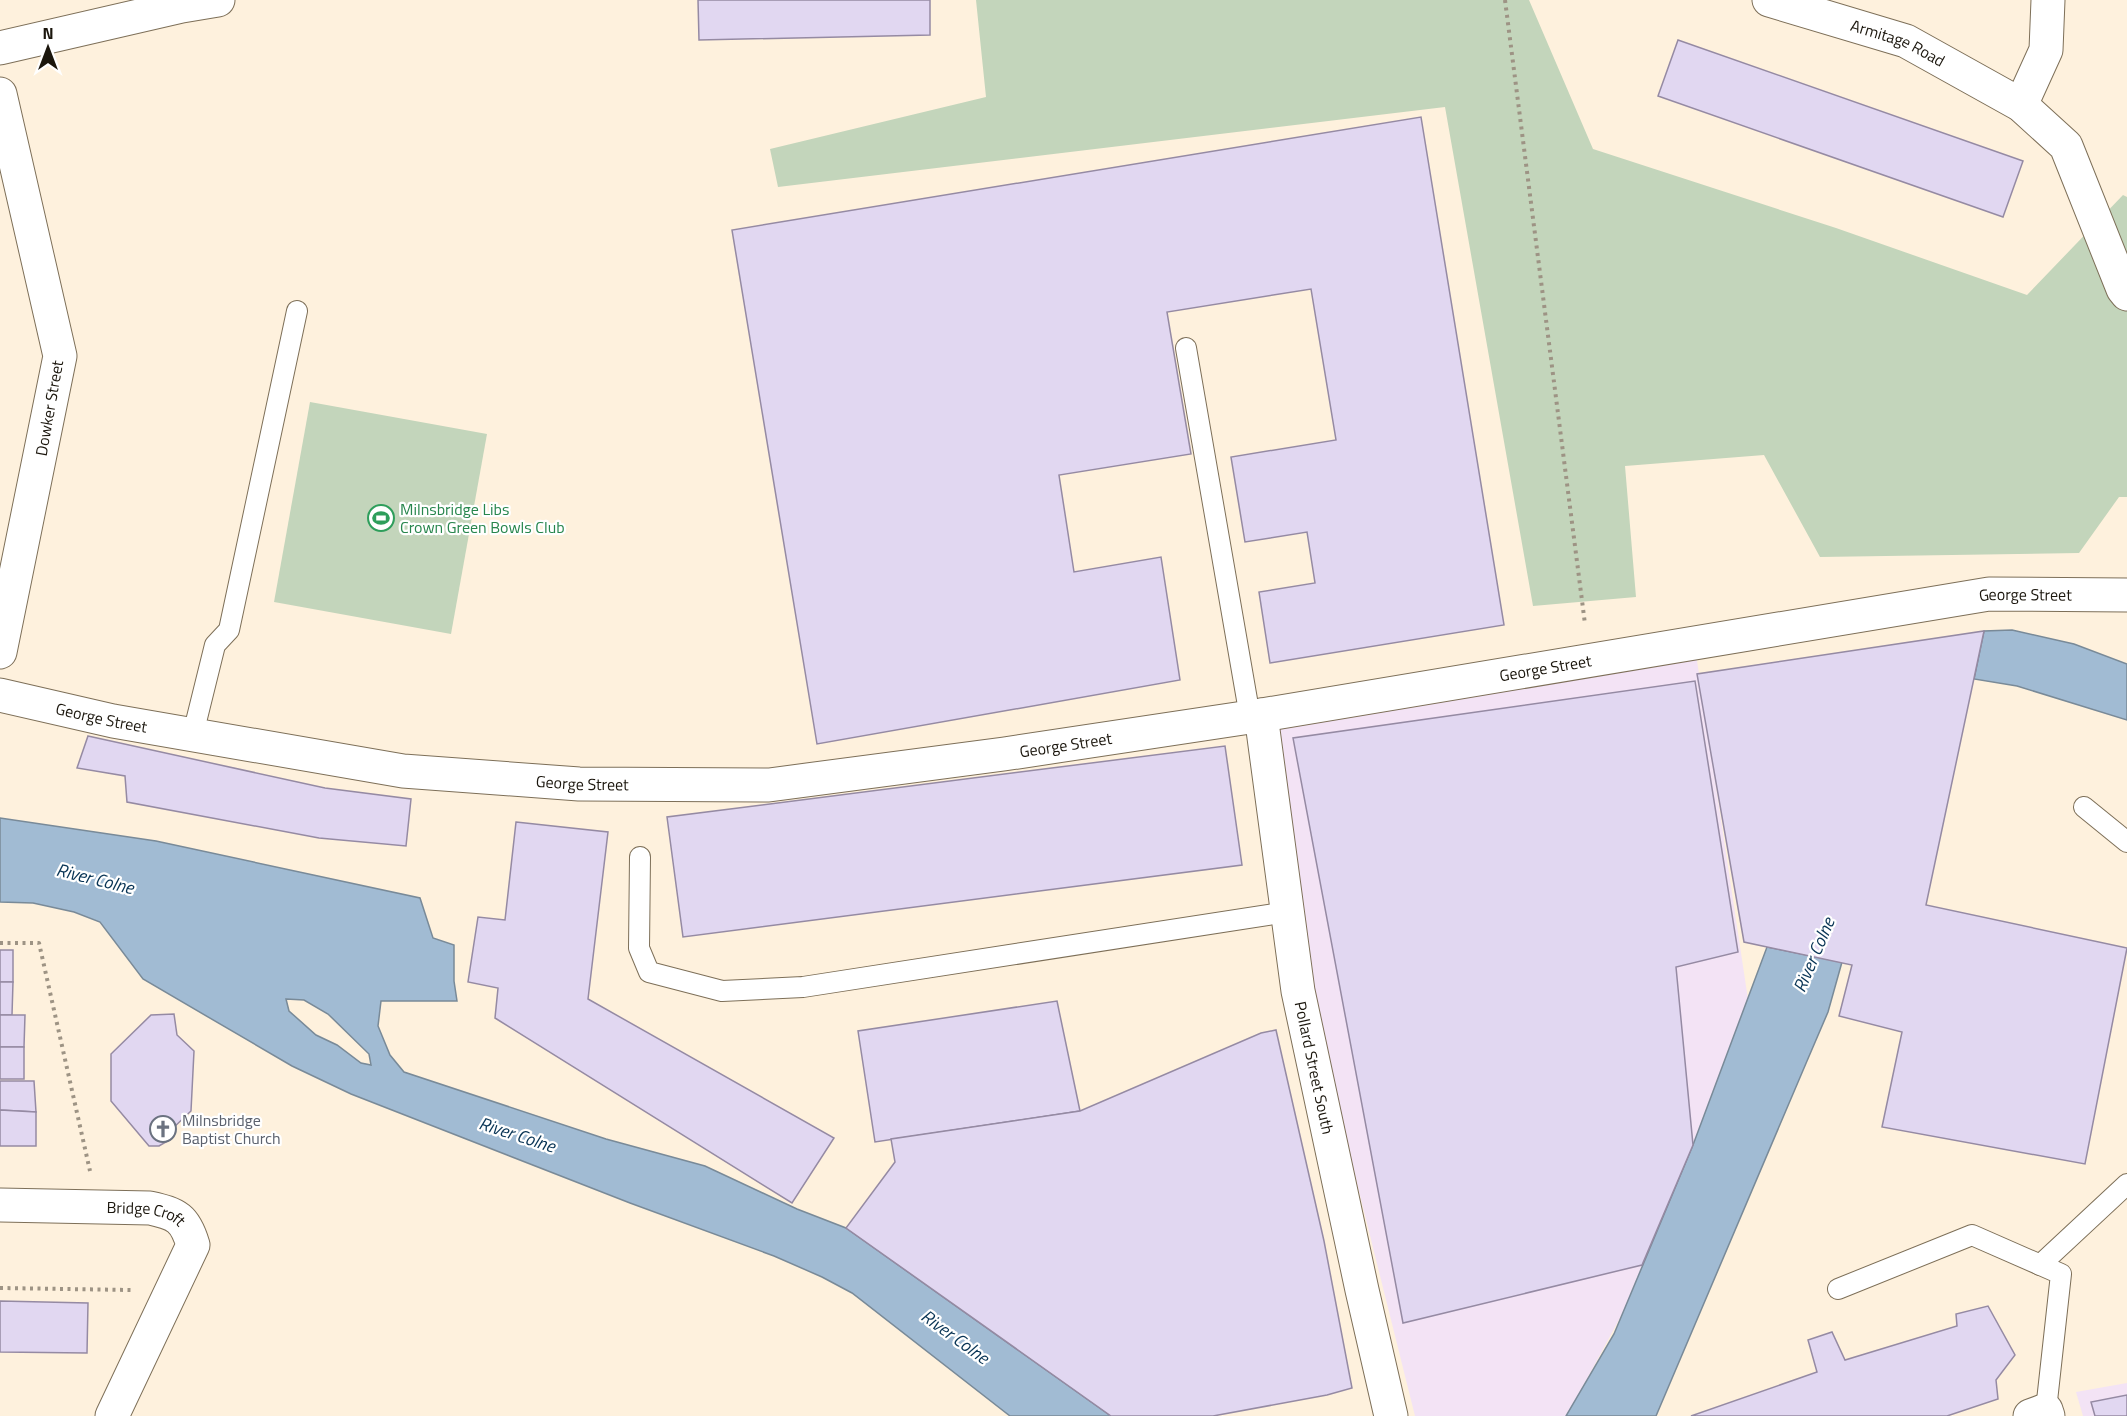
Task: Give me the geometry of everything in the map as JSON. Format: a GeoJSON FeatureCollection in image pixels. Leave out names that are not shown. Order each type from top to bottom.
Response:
{"type":"FeatureCollection","features":[{"type":"Feature","properties":{"kind":"street"},"geometry":{"type":"LineString","coordinates":[[0,48],[182,6],[218,0]]}},
{"type":"Feature","properties":{"kind":"street","name":"Armitage Road"},"geometry":{"type":"LineString","coordinates":[[1769,0],[1906,41],[2021,105],[2066,146],[2127,294]]}},
{"type":"Feature","properties":{"kind":"street"},"geometry":{"type":"LineString","coordinates":[[2021,105],[2046,50],[2048,0]]}},
{"type":"Feature","properties":{"kind":"street","name":"Dowker Street"},"geometry":{"type":"LineString","coordinates":[[0,94],[60,356],[0,652]]}},
{"type":"Feature","properties":{"kind":"street","name":"George Street"},"geometry":{"type":"LineString","coordinates":[[0,695],[113,721],[402,771],[579,784],[769,785],[1016,752],[1256,716],[1989,594],[2127,595]]}},
{"type":"Feature","properties":{"kind":"street","name":"Pollard Street South"},"geometry":{"type":"LineString","coordinates":[[1256,716],[1298,991],[1391,1416]]}},
{"type":"Feature","properties":{"kind":"street","name":"Bridge Croft"},"geometry":{"type":"LineString","coordinates":[[0,1205],[158,1209],[174,1213],[188,1228],[194,1245],[112,1416]]}},
{"type":"Feature","properties":{"kind":"lane"},"geometry":{"type":"LineString","coordinates":[[194,734],[215,645],[229,630],[297,311]]}},
{"type":"Feature","properties":{"kind":"lane"},"geometry":{"type":"LineString","coordinates":[[1186,348],[1256,716]]}},
{"type":"Feature","properties":{"kind":"lane"},"geometry":{"type":"LineString","coordinates":[[2084,807],[2127,842]]}},
{"type":"Feature","properties":{"kind":"lane"},"geometry":{"type":"LineString","coordinates":[[640,857],[639,948],[649,972],[722,991],[803,987],[1287,912]]}},
{"type":"Feature","properties":{"kind":"lane"},"geometry":{"type":"LineString","coordinates":[[2040,1265],[2127,1184]]}},
{"type":"Feature","properties":{"kind":"lane"},"geometry":{"type":"LineString","coordinates":[[1838,1289],[1972,1235],[2061,1274],[2053,1359],[2041,1414]]}},
{"type":"Feature","properties":{"kind":"path"},"geometry":{"type":"LineString","coordinates":[[1505,0],[1590,659]]}},
{"type":"Feature","properties":{"kind":"path"},"geometry":{"type":"LineString","coordinates":[[0,944],[39,944],[90,1171],[92,1206]]}},
{"type":"Feature","properties":{"kind":"path"},"geometry":{"type":"LineString","coordinates":[[0,1288],[135,1290],[167,1302]]}},
{"type":"Feature","properties":{"kind":"shaded area"},"geometry":{"type":"Polygon","coordinates":[[[1696,654],[1749,1006],[1649,1264],[1567,1416],[1415,1416],[1317,1023],[1273,722],[1696,654]]]}},
{"type":"Feature","properties":{"kind":"shaded area"},"geometry":{"type":"Polygon","coordinates":[[[2127,1383],[2127,1416],[2083,1416],[2076,1392],[2127,1383]]]}},
{"type":"Feature","properties":{"kind":"green space"},"geometry":{"type":"Polygon","coordinates":[[[976,0],[1529,0],[1593,149],[1836,228],[2027,295],[2123,195],[2127,197],[2127,497],[2119,497],[2079,553],[1820,557],[1764,455],[1625,466],[1636,597],[1533,606],[1445,107],[778,187],[770,149],[986,97],[976,0]]]}},
{"type":"Feature","properties":{"kind":"green space","name":"Milnsbridge Libs Crown Green Bowls Club"},"geometry":{"type":"Polygon","coordinates":[[[310,402],[487,434],[451,634],[274,602],[310,402]]]}},
{"type":"Feature","properties":{"kind":"water"},"geometry":{"type":"Polygon","coordinates":[[[2012,630],[2074,644],[2127,664],[2127,720],[2017,686],[1974,679],[1984,631],[2012,630]]]}},
{"type":"Feature","properties":{"kind":"water","name":"River Colne"},"geometry":{"type":"Polygon","coordinates":[[[0,818],[156,841],[420,898],[433,938],[454,945],[454,981],[457,1001],[381,1001],[378,1026],[390,1055],[404,1072],[606,1139],[705,1166],[797,1209],[846,1228],[1111,1416],[1010,1416],[852,1293],[822,1277],[774,1256],[630,1203],[351,1094],[292,1066],[143,979],[100,922],[74,912],[33,903],[0,902],[0,818]],[[286,999],[289,1011],[316,1035],[337,1045],[361,1063],[371,1065],[369,1054],[328,1014],[304,1000],[286,999]]]}},
{"type":"Feature","properties":{"kind":"water"},"geometry":{"type":"Polygon","coordinates":[[[1767,947],[1842,962],[1828,1012],[1656,1416],[1566,1416],[1614,1334],[1693,1145],[1767,947]]]}},
{"type":"Feature","properties":{"kind":"building"},"geometry":{"type":"Polygon","coordinates":[[[698,0],[930,0],[930,35],[699,40],[698,0]]]}},
{"type":"Feature","properties":{"kind":"building"},"geometry":{"type":"Polygon","coordinates":[[[1678,40],[2023,161],[2003,217],[1658,96],[1678,40]]]}},
{"type":"Feature","properties":{"kind":"building"},"geometry":{"type":"Polygon","coordinates":[[[1421,117],[1504,625],[1270,663],[1259,592],[1315,583],[1307,532],[1245,542],[1231,457],[1336,440],[1311,289],[1167,312],[1191,454],[1059,475],[1074,572],[1161,557],[1180,680],[817,744],[732,230],[1421,117]]]}},
{"type":"Feature","properties":{"kind":"building"},"geometry":{"type":"Polygon","coordinates":[[[1984,631],[1926,905],[2127,948],[2085,1164],[1882,1127],[1902,1032],[1839,1016],[1852,965],[1744,942],[1697,674],[1984,631]]]}},
{"type":"Feature","properties":{"kind":"building"},"geometry":{"type":"Polygon","coordinates":[[[1695,681],[1738,952],[1676,967],[1693,1145],[1642,1265],[1403,1323],[1293,738],[1695,681]]]}},
{"type":"Feature","properties":{"kind":"building"},"geometry":{"type":"Polygon","coordinates":[[[88,736],[325,788],[411,799],[406,846],[319,838],[127,802],[125,776],[77,768],[88,736]]]}},
{"type":"Feature","properties":{"kind":"building"},"geometry":{"type":"Polygon","coordinates":[[[1225,746],[1242,865],[683,937],[667,817],[1225,746]]]}},
{"type":"Feature","properties":{"kind":"building"},"geometry":{"type":"Polygon","coordinates":[[[516,822],[608,832],[588,999],[834,1138],[792,1203],[495,1018],[498,988],[468,982],[478,917],[505,920],[516,822]]]}},
{"type":"Feature","properties":{"kind":"building"},"geometry":{"type":"Polygon","coordinates":[[[0,950],[13,950],[13,982],[0,982],[0,950]]]}},
{"type":"Feature","properties":{"kind":"building"},"geometry":{"type":"Polygon","coordinates":[[[0,982],[13,982],[12,1015],[0,1015],[0,982]]]}},
{"type":"Feature","properties":{"kind":"building"},"geometry":{"type":"Polygon","coordinates":[[[1057,1001],[1080,1111],[875,1142],[858,1031],[1057,1001]]]}},
{"type":"Feature","properties":{"kind":"building"},"geometry":{"type":"Polygon","coordinates":[[[174,1014],[177,1035],[194,1051],[191,1111],[172,1129],[171,1139],[159,1146],[149,1146],[111,1101],[111,1054],[151,1015],[174,1014]]]}},
{"type":"Feature","properties":{"kind":"building"},"geometry":{"type":"Polygon","coordinates":[[[0,1015],[25,1015],[24,1047],[0,1047],[0,1015]]]}},
{"type":"Feature","properties":{"kind":"building"},"geometry":{"type":"Polygon","coordinates":[[[1276,1030],[1324,1241],[1352,1388],[1327,1395],[1213,1416],[1111,1416],[846,1228],[895,1162],[891,1139],[1080,1111],[1261,1033],[1276,1030]]]}},
{"type":"Feature","properties":{"kind":"building"},"geometry":{"type":"Polygon","coordinates":[[[0,1047],[24,1047],[24,1079],[0,1079],[0,1047]]]}},
{"type":"Feature","properties":{"kind":"building"},"geometry":{"type":"Polygon","coordinates":[[[0,1081],[34,1081],[36,1112],[0,1110],[0,1081]]]}},
{"type":"Feature","properties":{"kind":"building"},"geometry":{"type":"Polygon","coordinates":[[[0,1110],[36,1112],[36,1146],[0,1146],[0,1110]]]}},
{"type":"Feature","properties":{"kind":"building"},"geometry":{"type":"Polygon","coordinates":[[[0,1301],[88,1303],[87,1353],[0,1352],[0,1301]]]}},
{"type":"Feature","properties":{"kind":"building"},"geometry":{"type":"Polygon","coordinates":[[[1988,1306],[2015,1355],[1996,1380],[1998,1399],[1947,1416],[1691,1416],[1817,1372],[1808,1340],[1832,1332],[1845,1360],[1957,1326],[1956,1314],[1988,1306]]]}},
{"type":"Feature","properties":{"kind":"building"},"geometry":{"type":"Polygon","coordinates":[[[2127,1395],[2127,1416],[2095,1416],[2091,1402],[2127,1395]]]}},
{"type":"Feature","properties":{"kind":"place","name":"Milnsbridge Libs Crown Green Bowls Club"},"geometry":{"type":"Point","coordinates":[381,518]}},
{"type":"Feature","properties":{"kind":"place","name":"Milnsbridge Baptist Church"},"geometry":{"type":"Point","coordinates":[163,1129]}}]}
